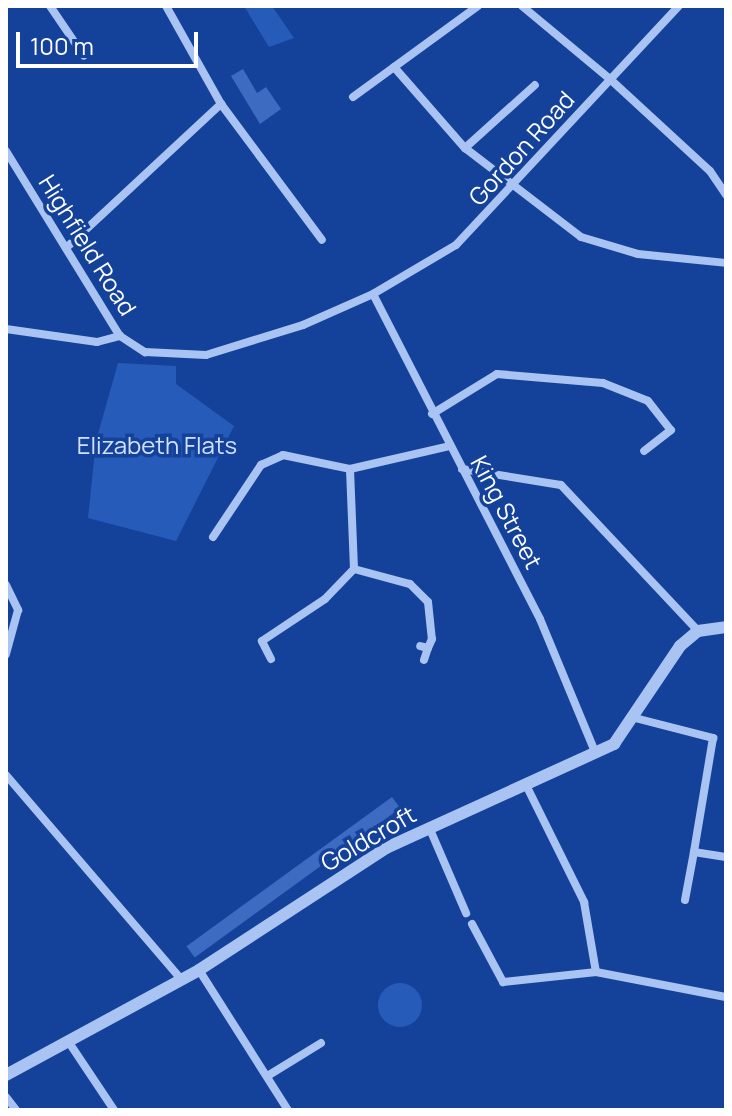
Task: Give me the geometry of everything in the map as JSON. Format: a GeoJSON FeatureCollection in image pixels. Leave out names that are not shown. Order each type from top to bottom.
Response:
{"type":"FeatureCollection","features":[{"type":"Feature","properties":{"kind":"street"},"geometry":{"type":"LineString","coordinates":[[50,6],[84,56]]}},
{"type":"Feature","properties":{"kind":"street"},"geometry":{"type":"LineString","coordinates":[[166,6],[221,104],[322,240]]}},
{"type":"Feature","properties":{"kind":"street"},"geometry":{"type":"LineString","coordinates":[[353,97],[478,6]]}},
{"type":"Feature","properties":{"kind":"street"},"geometry":{"type":"LineString","coordinates":[[522,6],[611,80],[710,171],[726,195]]}},
{"type":"Feature","properties":{"kind":"street","name":"Gordon Road"},"geometry":{"type":"LineString","coordinates":[[373,294],[456,245],[679,6]]}},
{"type":"Feature","properties":{"kind":"street"},"geometry":{"type":"LineString","coordinates":[[394,67],[465,148],[510,188],[603,247],[726,263]]}},
{"type":"Feature","properties":{"kind":"street"},"geometry":{"type":"LineString","coordinates":[[465,148],[535,85]]}},
{"type":"Feature","properties":{"kind":"street"},"geometry":{"type":"LineString","coordinates":[[66,248],[221,104]]}},
{"type":"Feature","properties":{"kind":"street","name":"Highfield Road"},"geometry":{"type":"LineString","coordinates":[[6,151],[120,336],[145,352],[206,355],[303,325],[373,294]]}},
{"type":"Feature","properties":{"kind":"street","name":"King Street"},"geometry":{"type":"LineString","coordinates":[[373,294],[540,619],[596,754]]}},
{"type":"Feature","properties":{"kind":"street"},"geometry":{"type":"LineString","coordinates":[[6,329],[97,342],[120,336]]}},
{"type":"Feature","properties":{"kind":"street"},"geometry":{"type":"LineString","coordinates":[[432,414],[497,374],[603,383],[648,401],[671,430],[644,451]]}},
{"type":"Feature","properties":{"kind":"street"},"geometry":{"type":"LineString","coordinates":[[213,537],[261,465],[283,455],[303,456],[350,469],[450,446]]}},
{"type":"Feature","properties":{"kind":"street"},"geometry":{"type":"LineString","coordinates":[[271,659],[262,641],[325,599],[354,569],[350,469]]}},
{"type":"Feature","properties":{"kind":"street"},"geometry":{"type":"LineString","coordinates":[[462,469],[561,485],[698,631],[726,627]]}},
{"type":"Feature","properties":{"kind":"street"},"geometry":{"type":"LineString","coordinates":[[354,569],[410,584],[428,602],[435,623],[424,647],[424,660]]}},
{"type":"Feature","properties":{"kind":"street"},"geometry":{"type":"LineString","coordinates":[[6,585],[18,610],[6,654]]}},
{"type":"Feature","properties":{"kind":"street","name":"Goldcroft"},"geometry":{"type":"LineString","coordinates":[[6,1075],[199,970],[386,848],[614,744],[635,718],[680,646],[698,631]]}},
{"type":"Feature","properties":{"kind":"street"},"geometry":{"type":"LineString","coordinates":[[635,718],[726,740]]}},
{"type":"Feature","properties":{"kind":"street"},"geometry":{"type":"LineString","coordinates":[[685,900],[713,738]]}},
{"type":"Feature","properties":{"kind":"street"},"geometry":{"type":"LineString","coordinates":[[6,775],[180,978]]}},
{"type":"Feature","properties":{"kind":"street"},"geometry":{"type":"LineString","coordinates":[[526,785],[584,902],[596,972]]}},
{"type":"Feature","properties":{"kind":"street"},"geometry":{"type":"LineString","coordinates":[[429,827],[466,913]]}},
{"type":"Feature","properties":{"kind":"street"},"geometry":{"type":"LineString","coordinates":[[694,852],[726,857]]}},
{"type":"Feature","properties":{"kind":"street"},"geometry":{"type":"LineString","coordinates":[[472,924],[503,982],[596,972],[726,997]]}},
{"type":"Feature","properties":{"kind":"street"},"geometry":{"type":"LineString","coordinates":[[199,970],[269,1075],[288,1110]]}},
{"type":"Feature","properties":{"kind":"street"},"geometry":{"type":"LineString","coordinates":[[68,1041],[114,1110]]}},
{"type":"Feature","properties":{"kind":"street"},"geometry":{"type":"LineString","coordinates":[[269,1075],[321,1043]]}},
{"type":"Feature","properties":{"kind":"street"},"geometry":{"type":"LineString","coordinates":[[6,1097],[16,1110]]}},
{"type":"Feature","properties":{"kind":"green space"},"geometry":{"type":"Polygon","coordinates":[[[244,6],[272,6],[294,38],[269,47],[244,6]]]}},
{"type":"Feature","properties":{"kind":"green space","name":"Elizabeth Flats"},"geometry":{"type":"Polygon","coordinates":[[[118,363],[176,366],[176,384],[234,426],[176,541],[88,518],[96,441],[118,363]]]}},
{"type":"Feature","properties":{"kind":"green space"},"geometry":{"type":"Polygon","coordinates":[[[400,983],[416,989],[422,1005],[416,1021],[400,1027],[384,1021],[378,1005],[384,989],[400,983]]]}},
{"type":"Feature","properties":{"kind":"building"},"geometry":{"type":"Polygon","coordinates":[[[243,69],[257,93],[266,87],[281,109],[260,124],[231,76],[243,69]]]}},
{"type":"Feature","properties":{"kind":"building"},"geometry":{"type":"Polygon","coordinates":[[[392,797],[400,808],[195,958],[187,946],[392,797]]]}}]}
